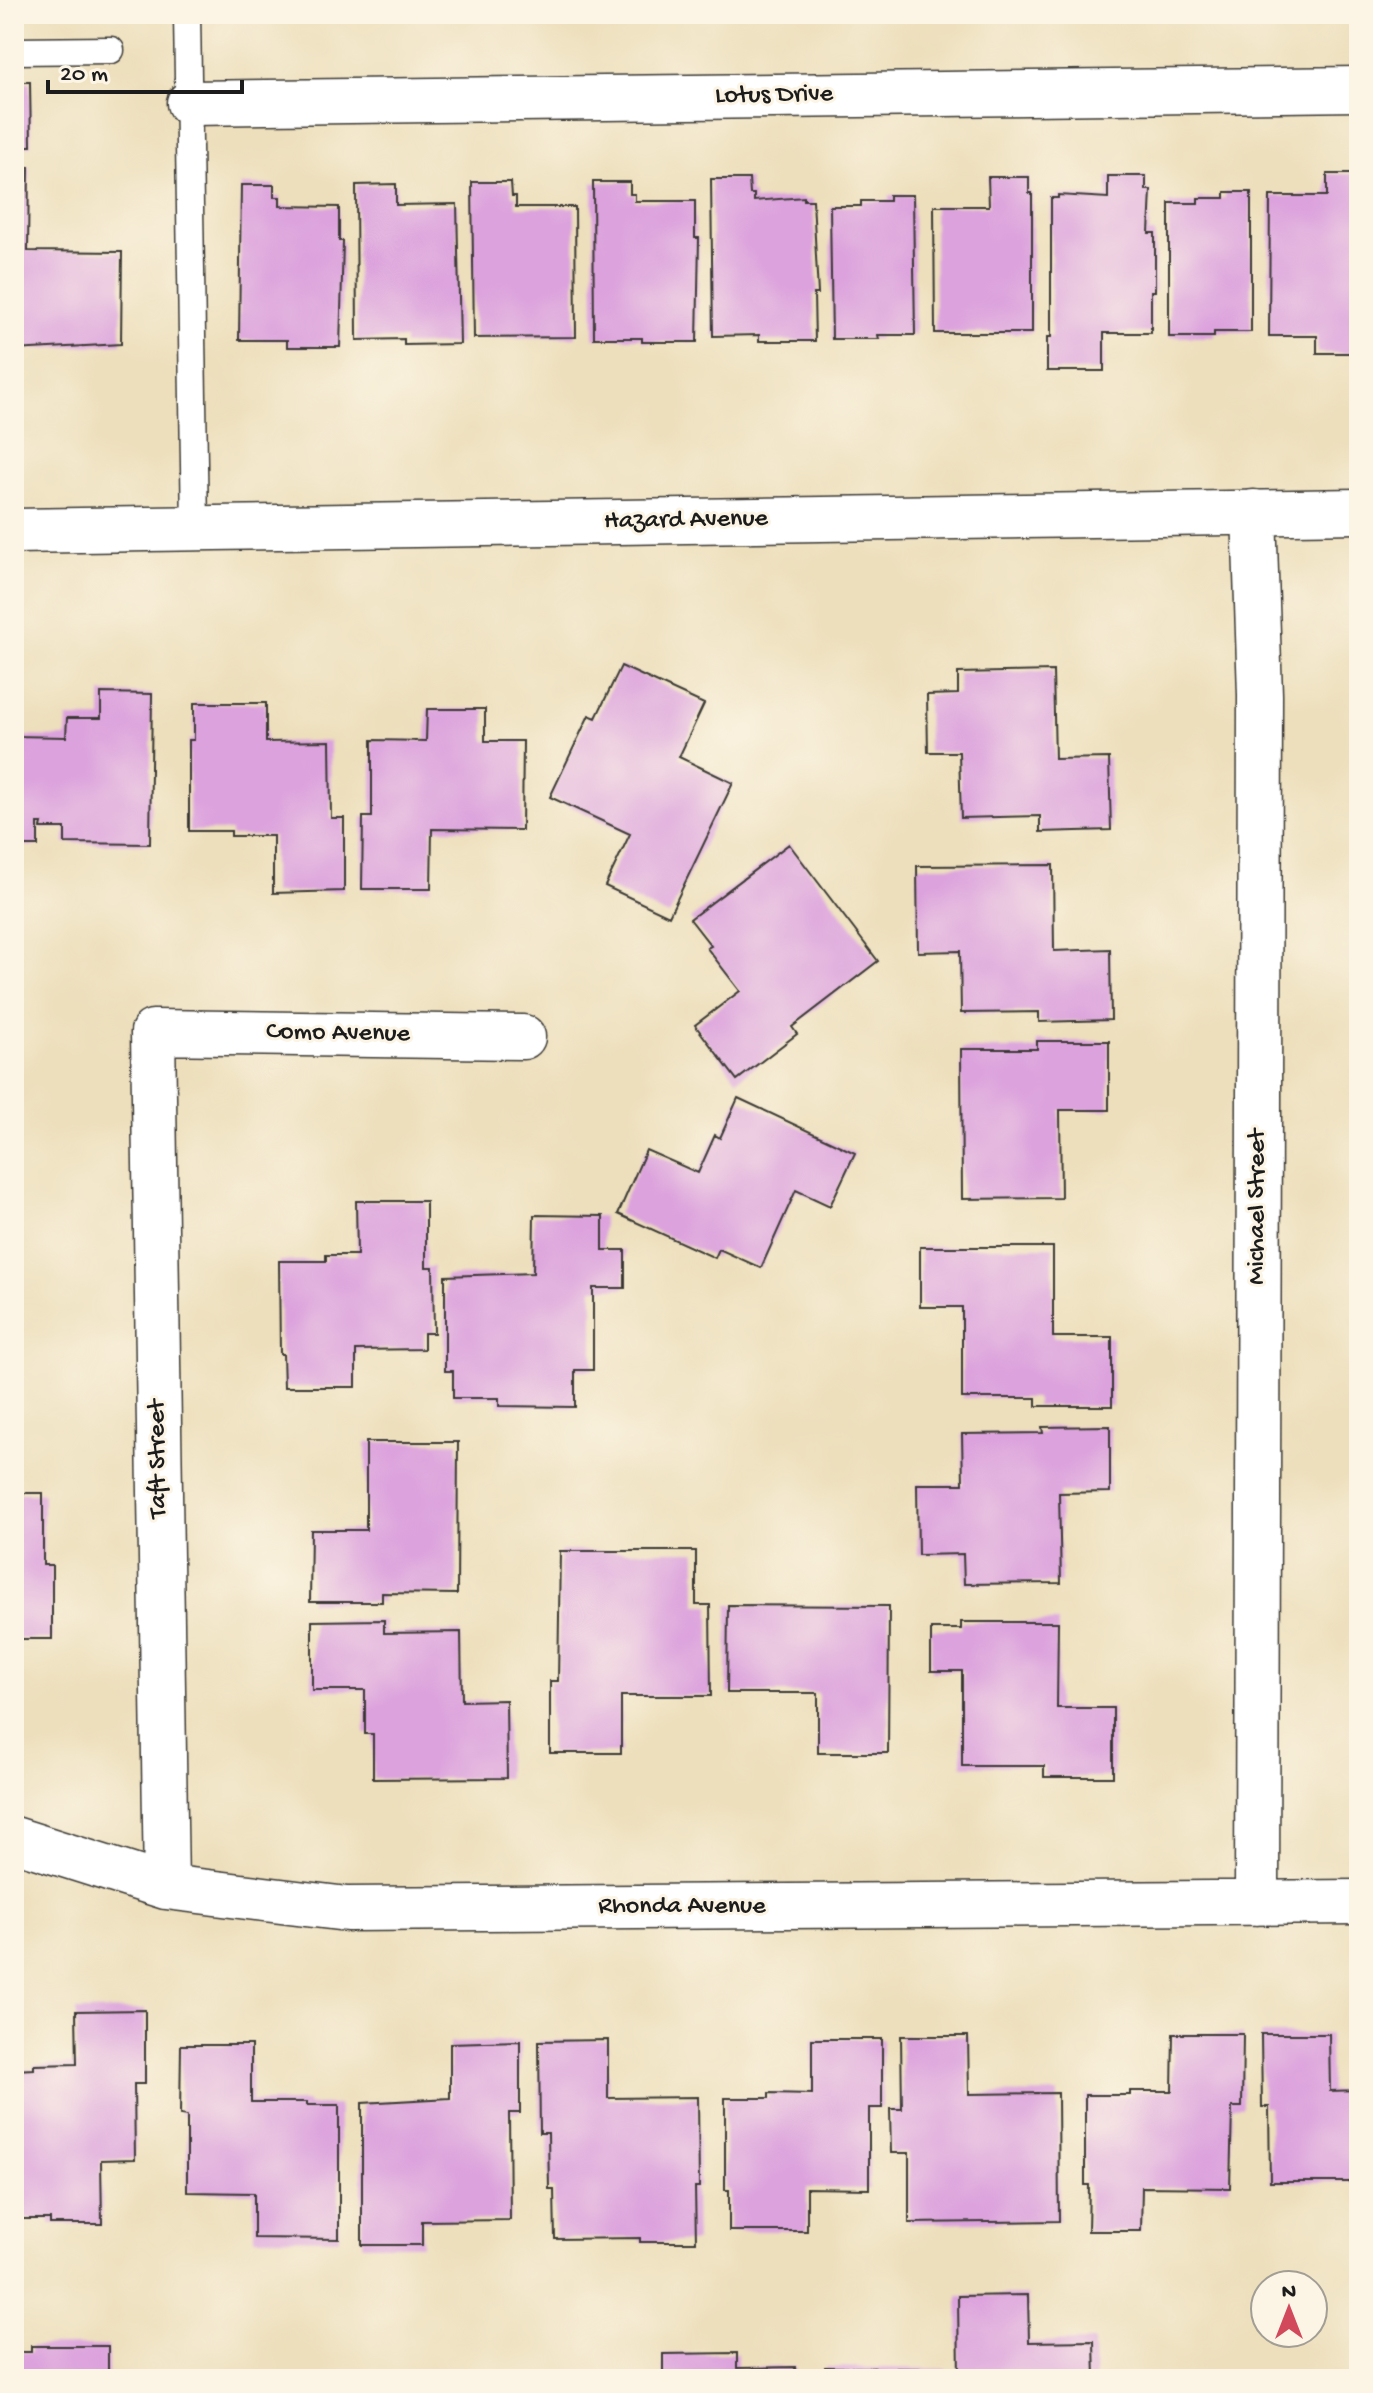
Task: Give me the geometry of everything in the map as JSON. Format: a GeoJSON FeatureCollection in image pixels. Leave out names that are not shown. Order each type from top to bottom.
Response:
{"type":"FeatureCollection","features":[{"type":"Feature","properties":{"kind":"street","name":"Lotus Drive"},"geometry":{"type":"LineString","coordinates":[[189,103],[1359,89]]}},
{"type":"Feature","properties":{"kind":"street","name":"Hazard Avenue"},"geometry":{"type":"LineString","coordinates":[[14,531],[1359,511]]}},
{"type":"Feature","properties":{"kind":"street","name":"Michael Street"},"geometry":{"type":"LineString","coordinates":[[1254,512],[1260,695],[1257,1903]]}},
{"type":"Feature","properties":{"kind":"street","name":"Como Avenue"},"geometry":{"type":"LineString","coordinates":[[153,1032],[523,1037]]}},
{"type":"Feature","properties":{"kind":"street","name":"Taft Street"},"geometry":{"type":"LineString","coordinates":[[153,1032],[166,1887]]}},
{"type":"Feature","properties":{"kind":"street","name":"Rhonda Avenue"},"geometry":{"type":"LineString","coordinates":[[14,1839],[166,1887],[347,1909],[1359,1902]]}},
{"type":"Feature","properties":{"kind":"lane"},"geometry":{"type":"LineString","coordinates":[[187,14],[195,528]]}},
{"type":"Feature","properties":{"kind":"lane"},"geometry":{"type":"LineString","coordinates":[[14,51],[111,50]]}},
{"type":"Feature","properties":{"kind":"building"},"geometry":{"type":"Polygon","coordinates":[[[14,82],[30,82],[31,146],[14,146],[14,82]]]}},
{"type":"Feature","properties":{"kind":"building"},"geometry":{"type":"Polygon","coordinates":[[[14,167],[29,167],[28,251],[122,252],[121,344],[14,350],[14,167]]]}},
{"type":"Feature","properties":{"kind":"building"},"geometry":{"type":"Polygon","coordinates":[[[1327,174],[1359,174],[1359,353],[1317,353],[1317,336],[1269,336],[1270,196],[1327,196],[1327,174]]]}},
{"type":"Feature","properties":{"kind":"building"},"geometry":{"type":"Polygon","coordinates":[[[1108,176],[1146,176],[1146,190],[1151,190],[1149,233],[1155,233],[1155,291],[1151,291],[1151,333],[1104,333],[1104,371],[1047,371],[1047,337],[1051,337],[1051,198],[1058,198],[1058,195],[1108,198],[1108,176]]]}},
{"type":"Feature","properties":{"kind":"building"},"geometry":{"type":"Polygon","coordinates":[[[988,177],[1029,177],[1029,193],[1032,193],[1032,333],[935,333],[934,206],[989,206],[988,177]]]}},
{"type":"Feature","properties":{"kind":"building"},"geometry":{"type":"Polygon","coordinates":[[[711,179],[749,179],[754,201],[804,197],[804,200],[813,200],[818,294],[814,294],[815,341],[759,341],[759,335],[713,336],[711,179]]]}},
{"type":"Feature","properties":{"kind":"building"},"geometry":{"type":"Polygon","coordinates":[[[472,182],[511,182],[516,207],[575,207],[576,337],[474,338],[472,182]]]}},
{"type":"Feature","properties":{"kind":"building"},"geometry":{"type":"Polygon","coordinates":[[[593,182],[630,182],[630,194],[635,194],[635,201],[695,201],[695,238],[699,238],[697,342],[594,338],[593,182]]]}},
{"type":"Feature","properties":{"kind":"building"},"geometry":{"type":"Polygon","coordinates":[[[396,184],[396,205],[457,204],[460,344],[404,345],[404,339],[357,340],[356,185],[396,184]]]}},
{"type":"Feature","properties":{"kind":"building"},"geometry":{"type":"Polygon","coordinates":[[[241,185],[274,185],[274,197],[280,197],[280,206],[339,207],[339,241],[343,241],[340,347],[287,347],[287,340],[239,340],[241,185]]]}},
{"type":"Feature","properties":{"kind":"building"},"geometry":{"type":"Polygon","coordinates":[[[1225,192],[1251,192],[1251,332],[1214,332],[1214,337],[1169,337],[1169,203],[1198,203],[1198,198],[1225,198],[1225,192]]]}},
{"type":"Feature","properties":{"kind":"building"},"geometry":{"type":"Polygon","coordinates":[[[889,195],[913,195],[915,335],[832,339],[830,206],[861,206],[861,201],[889,201],[889,195]]]}},
{"type":"Feature","properties":{"kind":"building"},"geometry":{"type":"Polygon","coordinates":[[[621,666],[704,704],[679,757],[733,783],[669,916],[605,886],[630,834],[550,797],[589,715],[596,718],[621,666]]]}},
{"type":"Feature","properties":{"kind":"building"},"geometry":{"type":"Polygon","coordinates":[[[1053,671],[1055,759],[1109,758],[1111,830],[1040,832],[1040,816],[961,818],[959,752],[928,752],[927,695],[958,694],[958,673],[1053,671]]]}},
{"type":"Feature","properties":{"kind":"building"},"geometry":{"type":"Polygon","coordinates":[[[101,693],[152,694],[150,844],[65,843],[65,828],[41,828],[42,823],[38,823],[38,846],[14,846],[14,736],[66,737],[67,718],[101,718],[101,693]]]}},
{"type":"Feature","properties":{"kind":"building"},"geometry":{"type":"Polygon","coordinates":[[[194,703],[266,703],[266,742],[330,741],[331,818],[344,818],[344,891],[273,893],[273,836],[231,836],[231,831],[189,831],[189,740],[194,740],[194,703]]]}},
{"type":"Feature","properties":{"kind":"building"},"geometry":{"type":"Polygon","coordinates":[[[427,709],[485,709],[485,741],[523,741],[522,830],[432,829],[431,889],[362,889],[363,817],[372,817],[372,740],[426,741],[427,709]]]}},
{"type":"Feature","properties":{"kind":"building"},"geometry":{"type":"Polygon","coordinates":[[[789,844],[878,961],[792,1027],[797,1034],[737,1080],[695,1025],[740,991],[707,948],[711,946],[690,919],[789,844]]]}},
{"type":"Feature","properties":{"kind":"building"},"geometry":{"type":"Polygon","coordinates":[[[1053,865],[1054,951],[1110,949],[1111,1020],[1039,1022],[1039,1012],[961,1013],[960,951],[918,952],[917,866],[1053,865]]]}},
{"type":"Feature","properties":{"kind":"building"},"geometry":{"type":"Polygon","coordinates":[[[1037,1041],[1109,1041],[1109,1110],[1060,1110],[1061,1198],[962,1199],[961,1049],[1037,1049],[1037,1041]]]}},
{"type":"Feature","properties":{"kind":"building"},"geometry":{"type":"Polygon","coordinates":[[[738,1098],[855,1153],[830,1206],[796,1190],[761,1268],[719,1249],[715,1258],[618,1214],[646,1150],[698,1173],[715,1135],[720,1138],[738,1098]]]}},
{"type":"Feature","properties":{"kind":"building"},"geometry":{"type":"Polygon","coordinates":[[[356,1201],[426,1201],[426,1267],[433,1267],[434,1333],[424,1333],[424,1349],[356,1350],[356,1387],[284,1387],[283,1354],[280,1354],[279,1261],[326,1261],[326,1255],[357,1255],[356,1201]]]}},
{"type":"Feature","properties":{"kind":"building"},"geometry":{"type":"Polygon","coordinates":[[[534,1215],[603,1216],[603,1250],[625,1250],[625,1288],[593,1288],[593,1370],[575,1370],[575,1407],[499,1406],[499,1398],[453,1398],[453,1371],[445,1371],[445,1276],[533,1273],[534,1215]]]}},
{"type":"Feature","properties":{"kind":"building"},"geometry":{"type":"Polygon","coordinates":[[[920,1247],[1053,1247],[1053,1337],[1112,1337],[1112,1406],[1036,1406],[1036,1398],[962,1398],[962,1307],[920,1307],[920,1247]]]}},
{"type":"Feature","properties":{"kind":"building"},"geometry":{"type":"Polygon","coordinates":[[[14,1343],[18,1343],[19,1414],[14,1414],[14,1343]]]}},
{"type":"Feature","properties":{"kind":"building"},"geometry":{"type":"Polygon","coordinates":[[[1110,1426],[1110,1492],[1059,1493],[1061,1583],[964,1584],[963,1554],[918,1555],[917,1484],[963,1484],[962,1434],[1043,1433],[1042,1427],[1110,1426]]]}},
{"type":"Feature","properties":{"kind":"building"},"geometry":{"type":"Polygon","coordinates":[[[366,1442],[458,1442],[457,1594],[382,1593],[382,1602],[310,1602],[311,1530],[366,1530],[366,1442]]]}},
{"type":"Feature","properties":{"kind":"building"},"geometry":{"type":"Polygon","coordinates":[[[14,1493],[43,1493],[43,1565],[52,1565],[52,1639],[14,1639],[14,1493]]]}},
{"type":"Feature","properties":{"kind":"building"},"geometry":{"type":"Polygon","coordinates":[[[560,1551],[696,1551],[696,1605],[710,1605],[711,1696],[621,1696],[621,1753],[550,1753],[550,1681],[558,1681],[560,1551]]]}},
{"type":"Feature","properties":{"kind":"building"},"geometry":{"type":"Polygon","coordinates":[[[728,1605],[889,1606],[888,1753],[818,1753],[818,1693],[727,1693],[728,1605]]]}},
{"type":"Feature","properties":{"kind":"building"},"geometry":{"type":"Polygon","coordinates":[[[384,1620],[384,1633],[461,1632],[462,1701],[506,1700],[507,1778],[373,1779],[373,1734],[365,1734],[365,1690],[312,1690],[312,1621],[384,1620]]]}},
{"type":"Feature","properties":{"kind":"building"},"geometry":{"type":"Polygon","coordinates":[[[961,1622],[1058,1622],[1057,1708],[1113,1708],[1113,1777],[1044,1777],[1044,1766],[962,1766],[962,1671],[931,1671],[931,1629],[961,1629],[961,1622]]]}},
{"type":"Feature","properties":{"kind":"building"},"geometry":{"type":"Polygon","coordinates":[[[145,2010],[145,2084],[134,2084],[135,2159],[101,2160],[102,2224],[50,2224],[50,2219],[14,2219],[14,2070],[34,2069],[34,2065],[77,2064],[76,2011],[145,2010]]]}},
{"type":"Feature","properties":{"kind":"building"},"geometry":{"type":"Polygon","coordinates":[[[1173,2034],[1243,2034],[1242,2107],[1232,2107],[1230,2188],[1142,2187],[1141,2231],[1088,2231],[1085,2095],[1172,2091],[1173,2034]]]}},
{"type":"Feature","properties":{"kind":"building"},"geometry":{"type":"Polygon","coordinates":[[[1261,2034],[1329,2034],[1330,2091],[1359,2090],[1359,2182],[1270,2182],[1269,2107],[1262,2107],[1261,2034]]]}},
{"type":"Feature","properties":{"kind":"building"},"geometry":{"type":"Polygon","coordinates":[[[901,2036],[968,2036],[969,2094],[1058,2093],[1059,2221],[909,2223],[909,2153],[891,2153],[890,2109],[902,2109],[901,2036]]]}},
{"type":"Feature","properties":{"kind":"building"},"geometry":{"type":"Polygon","coordinates":[[[812,2039],[882,2039],[882,2108],[869,2108],[869,2189],[807,2188],[807,2231],[729,2231],[729,2190],[725,2190],[725,2098],[769,2098],[769,2093],[812,2094],[812,2039]]]}},
{"type":"Feature","properties":{"kind":"building"},"geometry":{"type":"Polygon","coordinates":[[[608,2040],[608,2098],[698,2097],[696,2242],[640,2242],[640,2238],[555,2239],[554,2189],[549,2189],[548,2133],[540,2133],[539,2041],[608,2040]]]}},
{"type":"Feature","properties":{"kind":"building"},"geometry":{"type":"Polygon","coordinates":[[[520,2041],[520,2113],[509,2113],[510,2220],[422,2221],[422,2245],[362,2245],[362,2103],[450,2098],[450,2043],[520,2041]]]}},
{"type":"Feature","properties":{"kind":"building"},"geometry":{"type":"Polygon","coordinates":[[[181,2045],[251,2045],[251,2102],[339,2105],[339,2239],[254,2238],[254,2193],[187,2192],[187,2116],[180,2115],[181,2045]]]}},
{"type":"Feature","properties":{"kind":"building"},"geometry":{"type":"Polygon","coordinates":[[[1028,2295],[1029,2342],[1094,2341],[1095,2379],[959,2379],[958,2296],[1028,2295]]]}},
{"type":"Feature","properties":{"kind":"building"},"geometry":{"type":"Polygon","coordinates":[[[31,2346],[108,2346],[108,2379],[14,2379],[14,2352],[31,2352],[31,2346]]]}},
{"type":"Feature","properties":{"kind":"building"},"geometry":{"type":"Polygon","coordinates":[[[737,2353],[737,2368],[795,2367],[796,2379],[663,2379],[663,2354],[737,2353]]]}},
{"type":"Feature","properties":{"kind":"building"},"geometry":{"type":"Polygon","coordinates":[[[825,2367],[947,2369],[947,2379],[825,2379],[825,2367]]]}}]}
